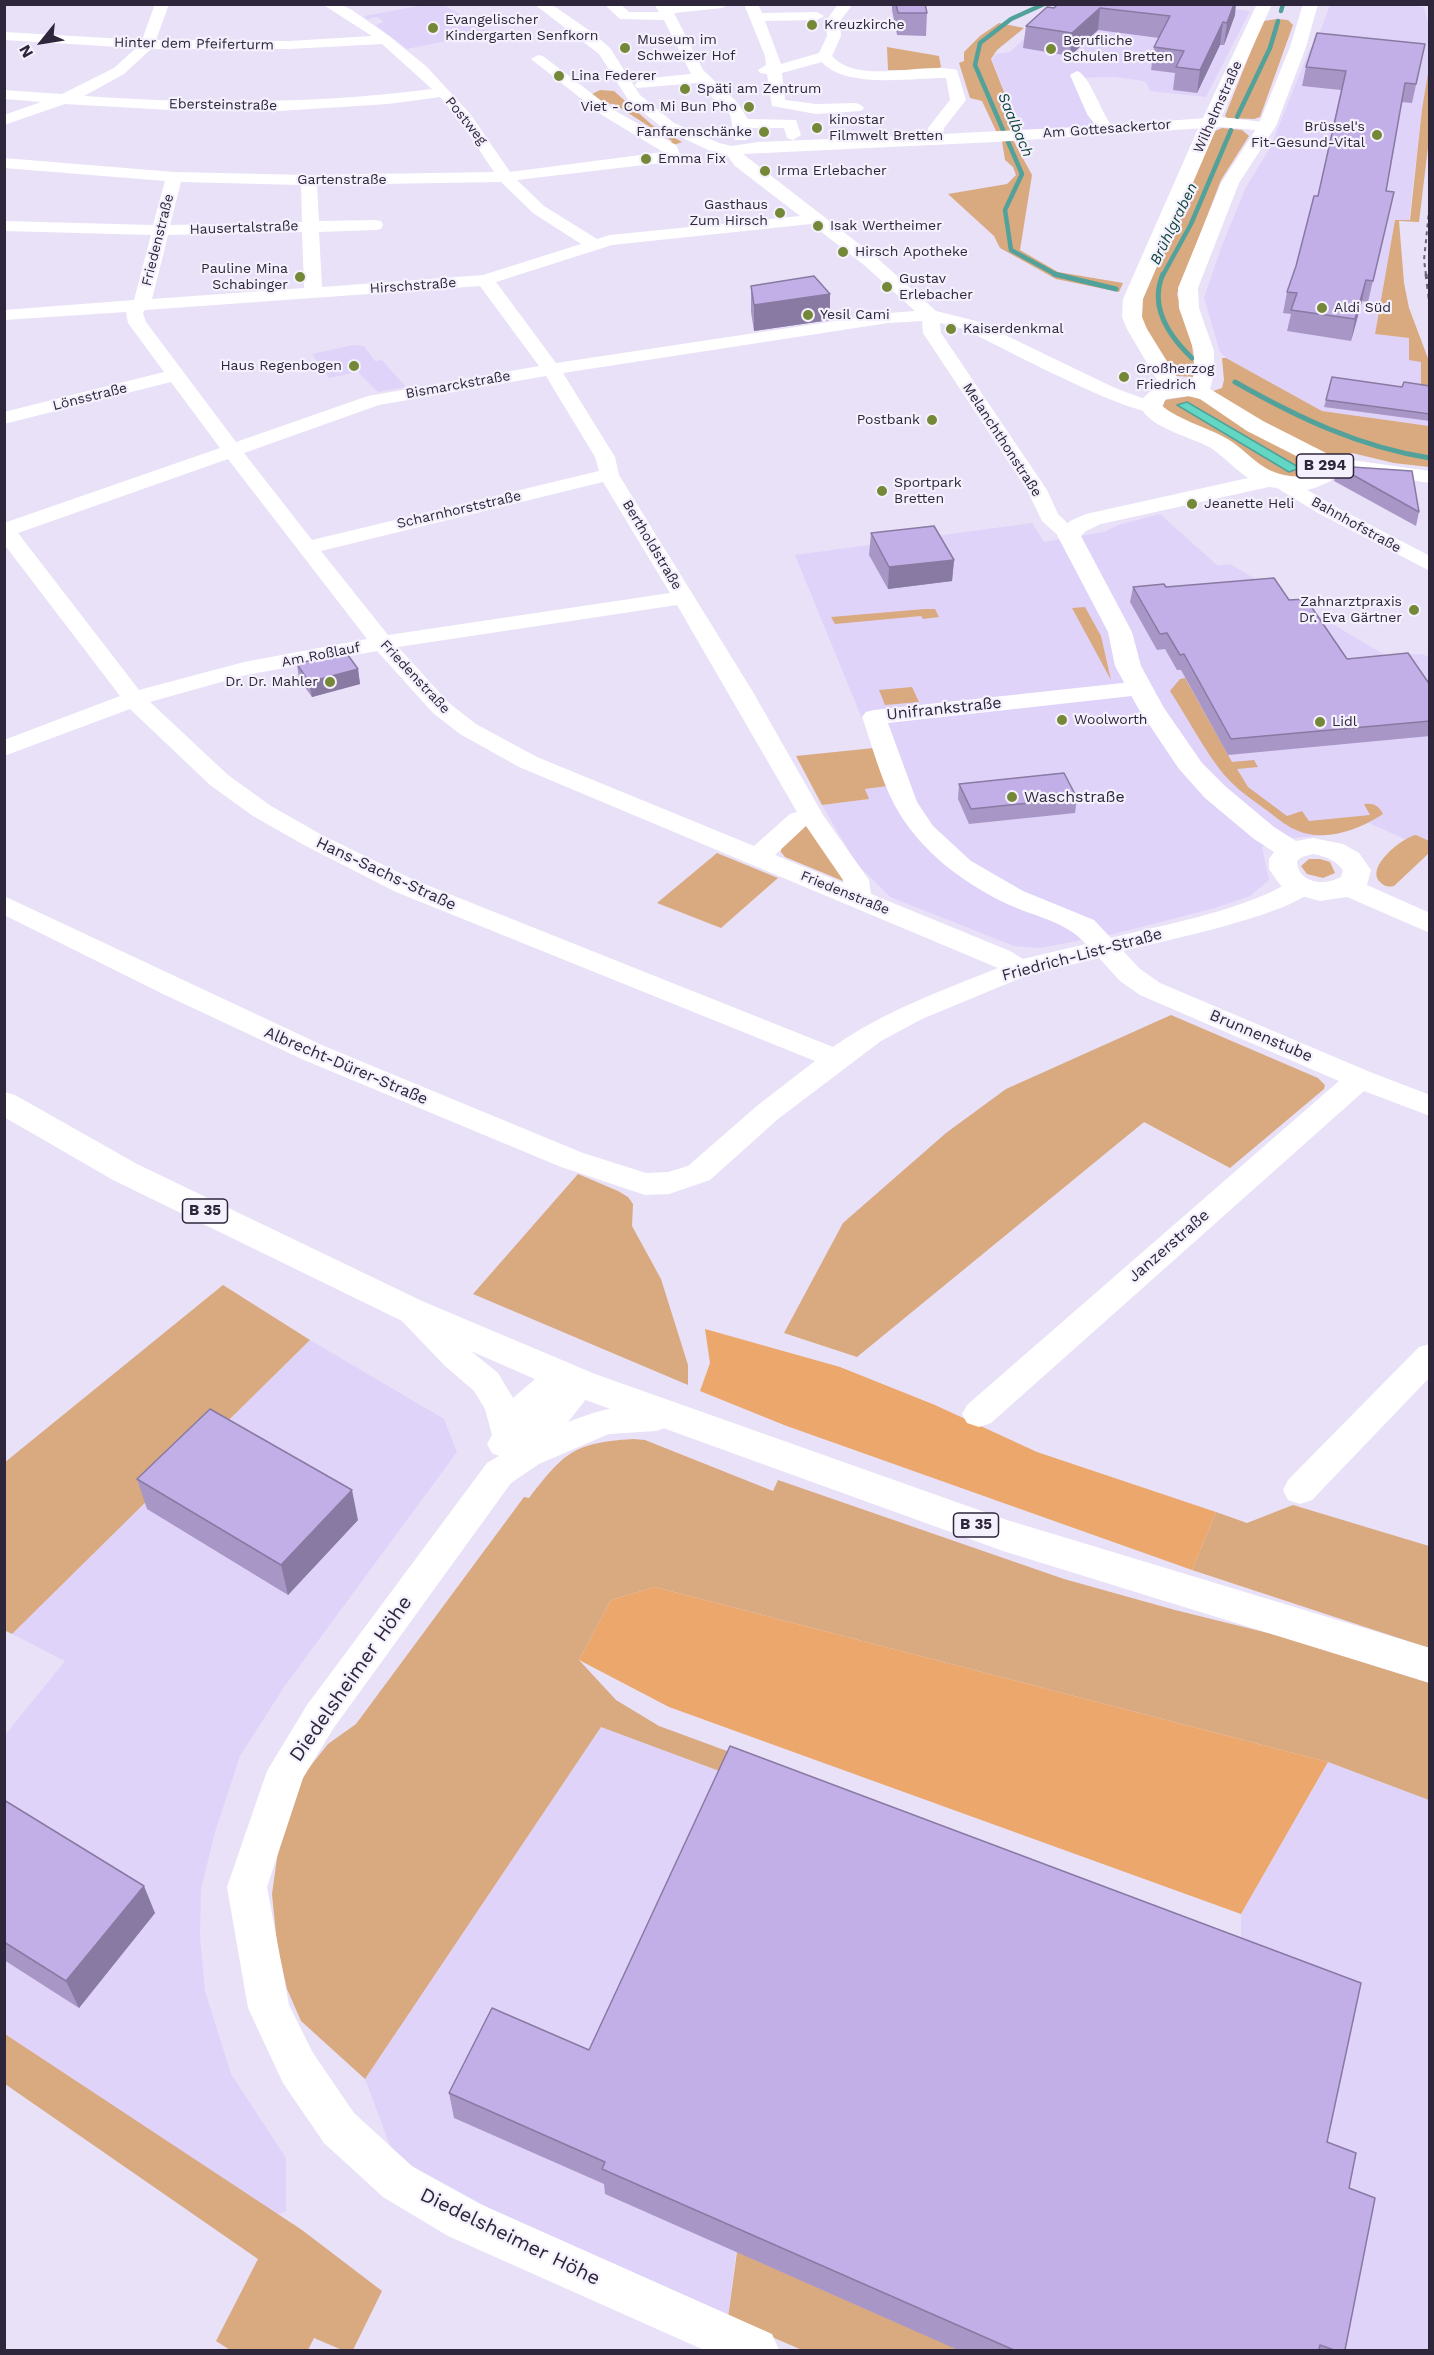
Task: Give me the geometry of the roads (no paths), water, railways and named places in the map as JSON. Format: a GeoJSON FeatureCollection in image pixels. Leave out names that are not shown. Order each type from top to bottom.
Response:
{"type":"FeatureCollection","features":[{"type":"Feature","properties":{"kind":"main road"},"geometry":{"type":"LineString","coordinates":[[1200,392],[1204,374],[1204,351],[1189,308],[1188,288],[1230,183],[1267,126],[1292,20],[1311,4]]}},
{"type":"Feature","properties":{"kind":"main road","name":"Wilhelmstraße"},"geometry":{"type":"LineString","coordinates":[[1160,398],[1132,317],[1133,299],[1261,12],[1292,20]]}},
{"type":"Feature","properties":{"kind":"main road","name":"B 294"},"geometry":{"type":"LineString","coordinates":[[1069,535],[1078,526],[1094,519],[1188,497],[1276,482],[1302,484],[1320,473],[1214,398],[1200,392],[1160,398]]}},
{"type":"Feature","properties":{"kind":"main road"},"geometry":{"type":"LineString","coordinates":[[1160,398],[1158,415],[1218,443],[1256,473],[1276,482]]}},
{"type":"Feature","properties":{"kind":"main road"},"geometry":{"type":"LineString","coordinates":[[1188,497],[1195,491],[1234,473],[1234,464],[1218,443]]}},
{"type":"Feature","properties":{"kind":"main road","name":"Melanchthonstraße"},"geometry":{"type":"LineString","coordinates":[[1069,535],[1120,632],[1128,666],[1192,769],[1215,792],[1264,833],[1292,851]]}},
{"type":"Feature","properties":{"kind":"main road"},"geometry":{"type":"LineString","coordinates":[[1302,847],[1326,848],[1354,863],[1357,876],[1348,887],[1327,892],[1302,887],[1285,875],[1282,868],[1281,862],[1292,851],[1302,847]]}},
{"type":"Feature","properties":{"kind":"main road"},"geometry":{"type":"LineString","coordinates":[[1348,887],[1430,924]]}},
{"type":"Feature","properties":{"kind":"main road","name":"B 35"},"geometry":{"type":"LineString","coordinates":[[4,1103],[125,1172],[410,1310],[663,1418],[1003,1535],[1430,1666]]}},
{"type":"Feature","properties":{"kind":"street"},"geometry":{"type":"LineString","coordinates":[[4,120],[67,99],[120,69],[146,45],[162,4]]}},
{"type":"Feature","properties":{"kind":"street","name":"Postweg"},"geometry":{"type":"LineString","coordinates":[[329,4],[384,40],[442,92],[463,115],[505,177],[521,195],[545,216],[594,244]]}},
{"type":"Feature","properties":{"kind":"street"},"geometry":{"type":"LineString","coordinates":[[541,4],[588,36],[605,51],[624,84],[644,107],[669,126],[714,147],[732,151],[741,163],[887,275],[930,315],[969,325],[1124,399],[1160,398]]}},
{"type":"Feature","properties":{"kind":"street"},"geometry":{"type":"LineString","coordinates":[[615,9],[664,10],[722,4]]}},
{"type":"Feature","properties":{"kind":"street"},"geometry":{"type":"LineString","coordinates":[[825,56],[834,36],[833,21],[846,4]]}},
{"type":"Feature","properties":{"kind":"street"},"geometry":{"type":"LineString","coordinates":[[664,10],[700,70],[740,124]]}},
{"type":"Feature","properties":{"kind":"street"},"geometry":{"type":"LineString","coordinates":[[740,124],[771,106],[778,97],[769,70],[772,56],[754,11],[817,16]]}},
{"type":"Feature","properties":{"kind":"street","name":"Hinter dem Pfeiferturm"},"geometry":{"type":"LineString","coordinates":[[4,36],[146,45],[291,45],[384,40]]}},
{"type":"Feature","properties":{"kind":"street"},"geometry":{"type":"LineString","coordinates":[[769,70],[825,56]]}},
{"type":"Feature","properties":{"kind":"street"},"geometry":{"type":"LineString","coordinates":[[825,56],[836,68],[863,74],[952,73],[958,100],[936,128],[935,140]]}},
{"type":"Feature","properties":{"kind":"street"},"geometry":{"type":"LineString","coordinates":[[538,59],[581,91],[624,84]]}},
{"type":"Feature","properties":{"kind":"street"},"geometry":{"type":"LineString","coordinates":[[642,85],[645,82],[700,70]]}},
{"type":"Feature","properties":{"kind":"street"},"geometry":{"type":"LineString","coordinates":[[1077,75],[1095,114],[1106,129]]}},
{"type":"Feature","properties":{"kind":"street","name":"Gartenstraße"},"geometry":{"type":"LineString","coordinates":[[4,163],[174,177],[309,180],[505,177],[661,158],[672,154],[670,148],[607,112],[581,91]]}},
{"type":"Feature","properties":{"kind":"street","name":"Ebersteinstraße"},"geometry":{"type":"LineString","coordinates":[[4,94],[176,105],[309,106],[381,101],[442,92]]}},
{"type":"Feature","properties":{"kind":"street"},"geometry":{"type":"LineString","coordinates":[[771,106],[803,121]]}},
{"type":"Feature","properties":{"kind":"street"},"geometry":{"type":"LineString","coordinates":[[740,124],[803,121],[856,108]]}},
{"type":"Feature","properties":{"kind":"street","name":"Am Gottesackertor"},"geometry":{"type":"LineString","coordinates":[[732,151],[758,147],[1013,136],[1210,122],[1267,126]]}},
{"type":"Feature","properties":{"kind":"street","name":"Friedenstraße"},"geometry":{"type":"LineString","coordinates":[[174,177],[143,300],[134,313],[137,323],[232,451],[382,643],[441,708],[468,729],[528,762],[1000,957],[1019,969]]}},
{"type":"Feature","properties":{"kind":"street"},"geometry":{"type":"LineString","coordinates":[[309,180],[313,293]]}},
{"type":"Feature","properties":{"kind":"street","name":"Hirschstraße"},"geometry":{"type":"LineString","coordinates":[[4,315],[485,280],[594,244],[628,237],[815,219]]}},
{"type":"Feature","properties":{"kind":"street","name":"Hausertalstraße"},"geometry":{"type":"LineString","coordinates":[[4,226],[87,230],[161,230],[375,225]]}},
{"type":"Feature","properties":{"kind":"street","name":"Bertholdstraße"},"geometry":{"type":"LineString","coordinates":[[485,280],[551,370],[605,457],[609,467],[609,476],[684,597],[811,815],[856,880],[859,899]]}},
{"type":"Feature","properties":{"kind":"street","name":"Bismarckstraße"},"geometry":{"type":"LineString","coordinates":[[5,530],[375,400],[424,390],[888,318],[930,315]]}},
{"type":"Feature","properties":{"kind":"street","name":"Melanchthonstraße"},"geometry":{"type":"LineString","coordinates":[[930,315],[932,333],[1036,490],[1049,517],[1069,535]]}},
{"type":"Feature","properties":{"kind":"street","name":"Lönsstraße"},"geometry":{"type":"LineString","coordinates":[[4,418],[175,375]]}},
{"type":"Feature","properties":{"kind":"street"},"geometry":{"type":"LineString","coordinates":[[1320,473],[1430,477]]}},
{"type":"Feature","properties":{"kind":"street","name":"Bahnhofstraße"},"geometry":{"type":"LineString","coordinates":[[1320,473],[1338,502],[1430,550]]}},
{"type":"Feature","properties":{"kind":"street","name":"Scharnhorststraße"},"geometry":{"type":"LineString","coordinates":[[309,547],[609,476]]}},
{"type":"Feature","properties":{"kind":"street","name":"Bahnhofstraße"},"geometry":{"type":"LineString","coordinates":[[1276,482],[1430,565]]}},
{"type":"Feature","properties":{"kind":"street","name":"Hans-Sachs-Straße"},"geometry":{"type":"LineString","coordinates":[[5,530],[134,699],[219,780],[262,811],[356,863],[405,886],[836,1059]]}},
{"type":"Feature","properties":{"kind":"street","name":"Am Roßlauf"},"geometry":{"type":"LineString","coordinates":[[4,749],[134,699],[244,669],[382,643],[684,597]]}},
{"type":"Feature","properties":{"kind":"street","name":"Unifrankstraße"},"geometry":{"type":"LineString","coordinates":[[1104,949],[1085,926],[1014,897],[962,867],[923,831],[905,802],[874,717],[1141,688]]}},
{"type":"Feature","properties":{"kind":"street"},"geometry":{"type":"LineString","coordinates":[[756,857],[799,819],[811,815]]}},
{"type":"Feature","properties":{"kind":"street","name":"Friedrich-List-Straße"},"geometry":{"type":"LineString","coordinates":[[699,1173],[768,1112],[836,1059],[872,1034],[912,1013],[1019,969],[1104,949],[1271,902],[1302,887]]}},
{"type":"Feature","properties":{"kind":"street","name":"Albrecht-Dürer-Straße"},"geometry":{"type":"LineString","coordinates":[[4,904],[101,954],[243,1021],[572,1160],[645,1184],[669,1183],[699,1173]]}},
{"type":"Feature","properties":{"kind":"street","name":"Brunnenstube"},"geometry":{"type":"LineString","coordinates":[[1104,949],[1130,975],[1150,989],[1360,1079],[1430,1106]]}},
{"type":"Feature","properties":{"kind":"street","name":"Janzerstraße"},"geometry":{"type":"LineString","coordinates":[[979,1414],[1360,1079]]}},
{"type":"Feature","properties":{"kind":"street"},"geometry":{"type":"LineString","coordinates":[[410,1310],[455,1356],[486,1382],[501,1407],[512,1454],[612,1420],[663,1418]]}},
{"type":"Feature","properties":{"kind":"street"},"geometry":{"type":"LineString","coordinates":[[1300,1490],[1430,1356]]}},
{"type":"Feature","properties":{"kind":"street","name":"Diedelsheimer Höhe"},"geometry":{"type":"LineString","coordinates":[[572,1380],[549,1422],[512,1454],[320,1717],[286,1772],[247,1887],[269,2008],[298,2068],[339,2128],[398,2182],[464,2220],[756,2350]]}},
{"type":"Feature","properties":{"kind":"waterway","name":"Saalbach"},"geometry":{"type":"LineString","coordinates":[[1044,4],[1011,19],[980,43],[975,65],[1022,174],[1005,210],[1011,250],[1056,275]]}},
{"type":"Feature","properties":{"kind":"waterway","name":"Brühlgraben"},"geometry":{"type":"LineString","coordinates":[[1281,11],[1283,4]]}},
{"type":"Feature","properties":{"kind":"waterway","name":"Brühlgraben"},"geometry":{"type":"LineString","coordinates":[[1237,117],[1270,48],[1278,21]]}},
{"type":"Feature","properties":{"kind":"waterway","name":"Brühlgraben"},"geometry":{"type":"LineString","coordinates":[[1163,275],[1191,224],[1231,130]]}},
{"type":"Feature","properties":{"kind":"waterway","name":"Saalbach"},"geometry":{"type":"LineString","coordinates":[[1163,274],[1159,286],[1160,309],[1169,330],[1192,358]]}},
{"type":"Feature","properties":{"kind":"waterway","name":"Saalbach"},"geometry":{"type":"LineString","coordinates":[[1056,275],[1116,289]]}},
{"type":"Feature","properties":{"kind":"waterway","name":"Saalbach"},"geometry":{"type":"LineString","coordinates":[[1235,382],[1329,429],[1378,446],[1430,458]]}},
{"type":"Feature","properties":{"kind":"railway"},"geometry":{"type":"LineString","coordinates":[[1426,275],[1424,260],[1430,201]]}},
{"type":"Feature","properties":{"kind":"railway"},"geometry":{"type":"LineString","coordinates":[[1426,274],[1430,304]]}},
{"type":"Feature","properties":{"kind":"place","name":"Kreuzkirche"},"geometry":{"type":"Point","coordinates":[812,25]}},
{"type":"Feature","properties":{"kind":"place","name":"Evangelischer Kindergarten Senfkorn"},"geometry":{"type":"Point","coordinates":[433,28]}},
{"type":"Feature","properties":{"kind":"place","name":"Museum im Schweizer Hof"},"geometry":{"type":"Point","coordinates":[625,48]}},
{"type":"Feature","properties":{"kind":"place","name":"Berufliche Schulen Bretten"},"geometry":{"type":"Point","coordinates":[1051,49]}},
{"type":"Feature","properties":{"kind":"place","name":"Lina Federer"},"geometry":{"type":"Point","coordinates":[559,76]}},
{"type":"Feature","properties":{"kind":"place","name":"Späti am Zentrum"},"geometry":{"type":"Point","coordinates":[685,89]}},
{"type":"Feature","properties":{"kind":"place","name":"Viet - Com Mi Bun Pho"},"geometry":{"type":"Point","coordinates":[749,107]}},
{"type":"Feature","properties":{"kind":"place","name":"kinostar Filmwelt Bretten"},"geometry":{"type":"Point","coordinates":[817,128]}},
{"type":"Feature","properties":{"kind":"place","name":"Fanfarenschänke"},"geometry":{"type":"Point","coordinates":[764,132]}},
{"type":"Feature","properties":{"kind":"place","name":"Brüssel's Fit-Gesund-Vital"},"geometry":{"type":"Point","coordinates":[1377,135]}},
{"type":"Feature","properties":{"kind":"place","name":"Emma Fix"},"geometry":{"type":"Point","coordinates":[646,159]}},
{"type":"Feature","properties":{"kind":"place","name":"Irma Erlebacher"},"geometry":{"type":"Point","coordinates":[765,171]}},
{"type":"Feature","properties":{"kind":"place","name":"Gasthaus Zum Hirsch"},"geometry":{"type":"Point","coordinates":[780,213]}},
{"type":"Feature","properties":{"kind":"place","name":"Isak Wertheimer"},"geometry":{"type":"Point","coordinates":[818,226]}},
{"type":"Feature","properties":{"kind":"place","name":"Hirsch Apotheke"},"geometry":{"type":"Point","coordinates":[843,252]}},
{"type":"Feature","properties":{"kind":"place","name":"Pauline Mina Schabinger"},"geometry":{"type":"Point","coordinates":[300,277]}},
{"type":"Feature","properties":{"kind":"place","name":"Gustav Erlebacher"},"geometry":{"type":"Point","coordinates":[887,287]}},
{"type":"Feature","properties":{"kind":"place","name":"Aldi Süd"},"geometry":{"type":"Point","coordinates":[1322,308]}},
{"type":"Feature","properties":{"kind":"place","name":"Yesil Cami"},"geometry":{"type":"Point","coordinates":[808,315]}},
{"type":"Feature","properties":{"kind":"place","name":"Kaiserdenkmal"},"geometry":{"type":"Point","coordinates":[951,329]}},
{"type":"Feature","properties":{"kind":"place","name":"Haus Regenbogen"},"geometry":{"type":"Point","coordinates":[354,366]}},
{"type":"Feature","properties":{"kind":"place","name":"Großherzog Friedrich"},"geometry":{"type":"Point","coordinates":[1124,377]}},
{"type":"Feature","properties":{"kind":"place","name":"Postbank"},"geometry":{"type":"Point","coordinates":[932,420]}},
{"type":"Feature","properties":{"kind":"place","name":"Sportpark Bretten"},"geometry":{"type":"Point","coordinates":[882,491]}},
{"type":"Feature","properties":{"kind":"place","name":"Jeanette Heli"},"geometry":{"type":"Point","coordinates":[1192,504]}},
{"type":"Feature","properties":{"kind":"place","name":"Zahnarztpraxis Dr. Eva Gärtner"},"geometry":{"type":"Point","coordinates":[1414,610]}},
{"type":"Feature","properties":{"kind":"place","name":"Dr. Dr. Mahler"},"geometry":{"type":"Point","coordinates":[330,682]}},
{"type":"Feature","properties":{"kind":"place","name":"Woolworth"},"geometry":{"type":"Point","coordinates":[1062,720]}},
{"type":"Feature","properties":{"kind":"place","name":"Lidl"},"geometry":{"type":"Point","coordinates":[1320,722]}},
{"type":"Feature","properties":{"kind":"place","name":"Waschstraße"},"geometry":{"type":"Point","coordinates":[1012,797]}}]}
